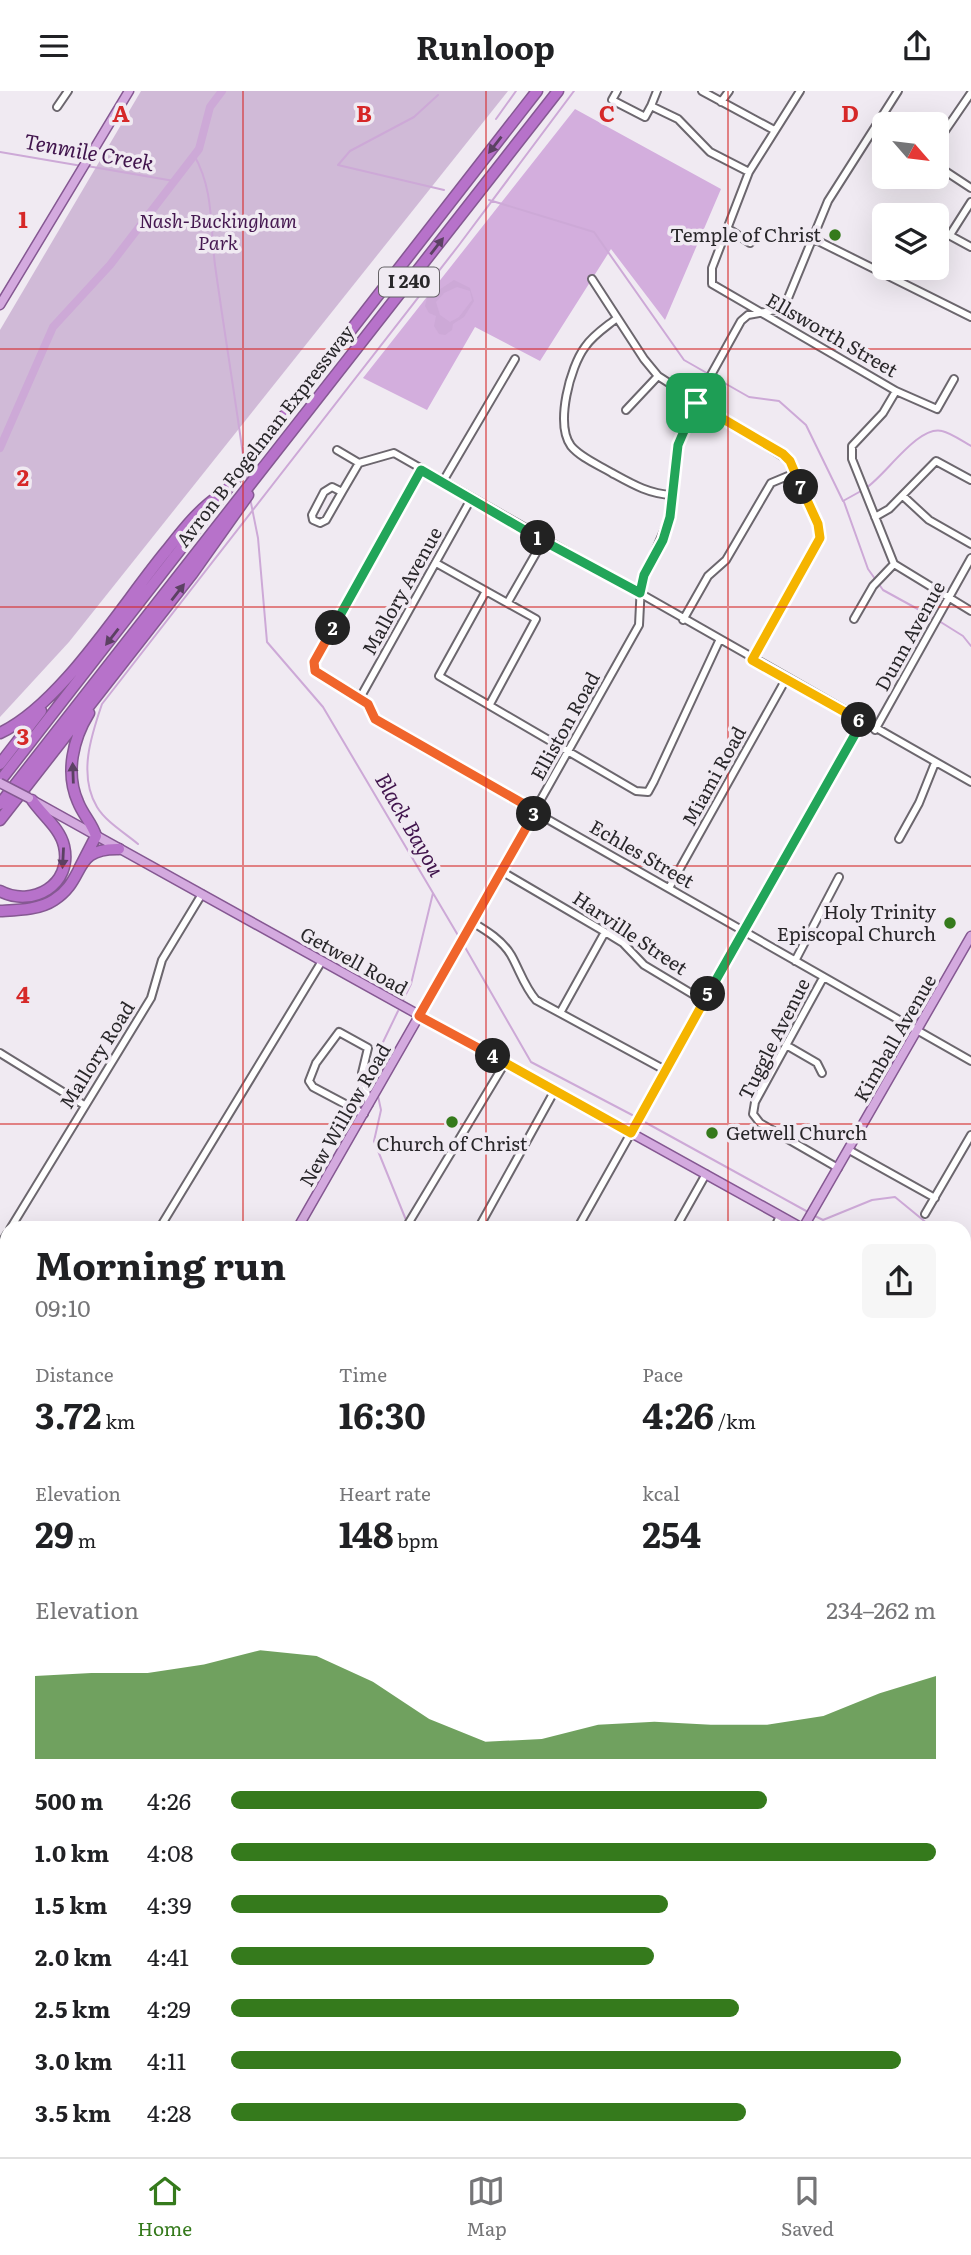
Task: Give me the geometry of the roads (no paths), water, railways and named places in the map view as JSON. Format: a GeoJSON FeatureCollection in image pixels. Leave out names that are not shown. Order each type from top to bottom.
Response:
{"type":"FeatureCollection","features":[{"type":"Feature","properties":{"kind":"highway","name":"Avron B Fogelman Expressway"},"geometry":{"type":"LineString","coordinates":[[0,782],[537,91]]}},
{"type":"Feature","properties":{"kind":"highway","name":"Avron B Fogelman Expressway"},"geometry":{"type":"LineString","coordinates":[[0,804],[234,510],[259,473],[558,91]]}},
{"type":"Feature","properties":{"kind":"highway"},"geometry":{"type":"LineString","coordinates":[[0,764],[188,525],[207,504],[227,490]]}},
{"type":"Feature","properties":{"kind":"highway"},"geometry":{"type":"LineString","coordinates":[[0,820],[118,669],[234,510]]}},
{"type":"Feature","properties":{"kind":"highway"},"geometry":{"type":"LineString","coordinates":[[0,911],[50,903],[65,891],[96,836],[75,795],[72,764],[86,718],[118,669]]}},
{"type":"Feature","properties":{"kind":"highway"},"geometry":{"type":"LineString","coordinates":[[0,733],[33,712],[62,682]]}},
{"type":"Feature","properties":{"kind":"highway"},"geometry":{"type":"LineString","coordinates":[[0,891],[16,897],[36,896],[52,887],[64,868],[62,840],[30,799]]}},
{"type":"Feature","properties":{"kind":"highway"},"geometry":{"type":"LineString","coordinates":[[79,869],[95,850],[119,849]]}},
{"type":"Feature","properties":{"kind":"main road"},"geometry":{"type":"LineString","coordinates":[[0,305],[129,91]]}},
{"type":"Feature","properties":{"kind":"main road","name":"Getwell Road"},"geometry":{"type":"LineString","coordinates":[[0,782],[419,1016],[555,1090],[634,1129],[790,1221]]}},
{"type":"Feature","properties":{"kind":"main road","name":"Kimball Avenue"},"geometry":{"type":"LineString","coordinates":[[808,1221],[971,936]]}},
{"type":"Feature","properties":{"kind":"main road","name":"New Willow Road"},"geometry":{"type":"LineString","coordinates":[[302,1221],[419,1016]]}},
{"type":"Feature","properties":{"kind":"street"},"geometry":{"type":"LineString","coordinates":[[57,107],[68,91]]}},
{"type":"Feature","properties":{"kind":"street"},"geometry":{"type":"LineString","coordinates":[[617,91],[612,100],[645,117],[658,91]]}},
{"type":"Feature","properties":{"kind":"street"},"geometry":{"type":"LineString","coordinates":[[702,91],[774,130]]}},
{"type":"Feature","properties":{"kind":"street"},"geometry":{"type":"LineString","coordinates":[[721,102],[729,91]]}},
{"type":"Feature","properties":{"kind":"street"},"geometry":{"type":"LineString","coordinates":[[750,243],[727,228],[749,172],[800,91]]}},
{"type":"Feature","properties":{"kind":"street"},"geometry":{"type":"LineString","coordinates":[[872,267],[810,237],[828,201],[898,91]]}},
{"type":"Feature","properties":{"kind":"street"},"geometry":{"type":"LineString","coordinates":[[949,124],[971,93]]}},
{"type":"Feature","properties":{"kind":"street"},"geometry":{"type":"LineString","coordinates":[[651,106],[678,119],[710,152],[749,172]]}},
{"type":"Feature","properties":{"kind":"street"},"geometry":{"type":"LineString","coordinates":[[949,174],[971,188]]}},
{"type":"Feature","properties":{"kind":"street"},"geometry":{"type":"LineString","coordinates":[[971,202],[950,235],[971,247]]}},
{"type":"Feature","properties":{"kind":"street","name":"Ellsworth Street"},"geometry":{"type":"LineString","coordinates":[[727,228],[712,268],[712,284],[896,391],[937,409],[954,379]]}},
{"type":"Feature","properties":{"kind":"street","name":"Elliston Road"},"geometry":{"type":"LineString","coordinates":[[419,1016],[639,625],[640,593],[644,575],[667,529],[678,445],[696,403],[741,321],[748,315],[781,309],[786,303],[810,237]]}},
{"type":"Feature","properties":{"kind":"street"},"geometry":{"type":"LineString","coordinates":[[592,279],[659,376],[696,403],[783,454],[820,531],[813,552],[752,660]]}},
{"type":"Feature","properties":{"kind":"street"},"geometry":{"type":"LineString","coordinates":[[899,280],[971,317]]}},
{"type":"Feature","properties":{"kind":"street"},"geometry":{"type":"LineString","coordinates":[[617,318],[584,348],[574,367],[565,410],[569,443],[577,452],[635,487],[672,495]]}},
{"type":"Feature","properties":{"kind":"street"},"geometry":{"type":"LineString","coordinates":[[442,483],[515,359]]}},
{"type":"Feature","properties":{"kind":"street"},"geometry":{"type":"LineString","coordinates":[[626,410],[659,376]]}},
{"type":"Feature","properties":{"kind":"street"},"geometry":{"type":"LineString","coordinates":[[896,391],[883,413],[852,446],[852,459],[894,564],[971,611]]}},
{"type":"Feature","properties":{"kind":"street"},"geometry":{"type":"LineString","coordinates":[[337,450],[359,463]]}},
{"type":"Feature","properties":{"kind":"street"},"geometry":{"type":"LineString","coordinates":[[342,492],[332,487],[326,489],[312,515],[313,520],[320,523],[326,520],[359,463],[365,459],[383,458],[391,453],[398,456],[875,730],[971,782]]}},
{"type":"Feature","properties":{"kind":"street"},"geometry":{"type":"LineString","coordinates":[[875,517],[903,496],[936,461],[971,480]]}},
{"type":"Feature","properties":{"kind":"street","name":"Echles Street"},"geometry":{"type":"LineString","coordinates":[[421,470],[314,662],[315,671],[360,698],[373,710],[375,719],[971,1061]]}},
{"type":"Feature","properties":{"kind":"street"},"geometry":{"type":"LineString","coordinates":[[683,619],[708,576],[726,560],[771,483],[794,473]]}},
{"type":"Feature","properties":{"kind":"street"},"geometry":{"type":"LineString","coordinates":[[903,496],[929,520],[971,544]]}},
{"type":"Feature","properties":{"kind":"street","name":"Mallory Avenue"},"geometry":{"type":"LineString","coordinates":[[360,698],[471,499]]}},
{"type":"Feature","properties":{"kind":"street"},"geometry":{"type":"LineString","coordinates":[[508,603],[543,541]]}},
{"type":"Feature","properties":{"kind":"street","name":"Dunn Avenue"},"geometry":{"type":"LineString","coordinates":[[875,730],[971,558]]}},
{"type":"Feature","properties":{"kind":"street"},"geometry":{"type":"LineString","coordinates":[[436,563],[536,619],[490,703]]}},
{"type":"Feature","properties":{"kind":"street"},"geometry":{"type":"LineString","coordinates":[[854,619],[881,575],[894,564]]}},
{"type":"Feature","properties":{"kind":"street"},"geometry":{"type":"LineString","coordinates":[[486,591],[439,675],[542,733],[568,753],[636,791],[648,792],[719,641]]}},
{"type":"Feature","properties":{"kind":"street","name":"Miami Road"},"geometry":{"type":"LineString","coordinates":[[669,888],[786,679]]}},
{"type":"Feature","properties":{"kind":"street"},"geometry":{"type":"LineString","coordinates":[[582,1221],[862,722]]}},
{"type":"Feature","properties":{"kind":"street"},"geometry":{"type":"LineString","coordinates":[[900,839],[919,803],[935,763]]}},
{"type":"Feature","properties":{"kind":"street","name":"Harville Street"},"geometry":{"type":"LineString","coordinates":[[501,871],[623,943],[644,965],[704,1001]]}},
{"type":"Feature","properties":{"kind":"street"},"geometry":{"type":"LineString","coordinates":[[795,961],[839,877]]}},
{"type":"Feature","properties":{"kind":"street","name":"Mallory Road"},"geometry":{"type":"LineString","coordinates":[[15,1221],[151,998],[162,960],[202,894]]}},
{"type":"Feature","properties":{"kind":"street"},"geometry":{"type":"LineString","coordinates":[[472,922],[499,939],[511,954],[526,988],[537,1000],[665,1070]]}},
{"type":"Feature","properties":{"kind":"street"},"geometry":{"type":"LineString","coordinates":[[560,1013],[605,932]]}},
{"type":"Feature","properties":{"kind":"street"},"geometry":{"type":"LineString","coordinates":[[164,1221],[322,961]]}},
{"type":"Feature","properties":{"kind":"street","name":"Tuggle Avenue"},"geometry":{"type":"LineString","coordinates":[[823,978],[755,1102],[753,1114],[760,1123],[838,1168]]}},
{"type":"Feature","properties":{"kind":"street"},"geometry":{"type":"LineString","coordinates":[[363,1114],[331,1098],[309,1081],[316,1063],[339,1031],[368,1048],[362,1073],[369,1104]]}},
{"type":"Feature","properties":{"kind":"street"},"geometry":{"type":"LineString","coordinates":[[786,1045],[817,1063],[822,1073]]}},
{"type":"Feature","properties":{"kind":"street"},"geometry":{"type":"LineString","coordinates":[[0,1053],[84,1105]]}},
{"type":"Feature","properties":{"kind":"street"},"geometry":{"type":"LineString","coordinates":[[410,1221],[505,1063]]}},
{"type":"Feature","properties":{"kind":"street"},"geometry":{"type":"LineString","coordinates":[[482,1221],[555,1090]]}},
{"type":"Feature","properties":{"kind":"street"},"geometry":{"type":"LineString","coordinates":[[925,1214],[971,1135]]}},
{"type":"Feature","properties":{"kind":"street"},"geometry":{"type":"LineString","coordinates":[[849,1150],[935,1198]]}},
{"type":"Feature","properties":{"kind":"street"},"geometry":{"type":"LineString","coordinates":[[680,1221],[706,1174]]}},
{"type":"Feature","properties":{"kind":"street"},"geometry":{"type":"LineString","coordinates":[[778,1221],[780,1216]]}},
{"type":"Feature","properties":{"kind":"waterway"},"geometry":{"type":"LineString","coordinates":[[0,448],[53,327],[110,265],[199,149],[210,107],[222,91]]}},
{"type":"Feature","properties":{"kind":"waterway"},"geometry":{"type":"LineString","coordinates":[[496,119],[516,91]]}},
{"type":"Feature","properties":{"kind":"waterway"},"geometry":{"type":"LineString","coordinates":[[138,844],[105,818],[91,795],[88,755],[102,704],[459,245],[574,91]]}},
{"type":"Feature","properties":{"kind":"waterway"},"geometry":{"type":"LineString","coordinates":[[438,95],[414,117],[350,151],[338,165],[444,190]]}},
{"type":"Feature","properties":{"kind":"waterway","name":"Tenmile Creek"},"geometry":{"type":"LineString","coordinates":[[0,152],[82,166]]}},
{"type":"Feature","properties":{"kind":"waterway","name":"Black Bayou"},"geometry":{"type":"LineString","coordinates":[[194,155],[208,195],[215,265],[244,462]]}},
{"type":"Feature","properties":{"kind":"waterway","name":"Tenmile Creek"},"geometry":{"type":"LineString","coordinates":[[87,166],[174,181]]}},
{"type":"Feature","properties":{"kind":"waterway"},"geometry":{"type":"LineString","coordinates":[[489,200],[594,232],[684,360],[749,397],[779,401],[806,425],[843,501],[861,491]]}},
{"type":"Feature","properties":{"kind":"waterway"},"geometry":{"type":"LineString","coordinates":[[866,488],[913,443],[933,431],[953,435],[971,446]]}},
{"type":"Feature","properties":{"kind":"waterway","name":"Black Bayou"},"geometry":{"type":"LineString","coordinates":[[246,471],[247,482]]}},
{"type":"Feature","properties":{"kind":"waterway","name":"Black Bayou"},"geometry":{"type":"LineString","coordinates":[[250,498],[258,538],[267,642],[323,707],[459,937]]}},
{"type":"Feature","properties":{"kind":"waterway"},"geometry":{"type":"LineString","coordinates":[[844,502],[868,569],[883,590],[934,618]]}},
{"type":"Feature","properties":{"kind":"waterway"},"geometry":{"type":"LineString","coordinates":[[939,621],[963,636],[971,646]]}},
{"type":"Feature","properties":{"kind":"waterway"},"geometry":{"type":"LineString","coordinates":[[403,1000],[411,984],[433,893]]}},
{"type":"Feature","properties":{"kind":"waterway","name":"Black Bayou"},"geometry":{"type":"LineString","coordinates":[[462,942],[531,1062],[636,1117]]}},
{"type":"Feature","properties":{"kind":"waterway"},"geometry":{"type":"LineString","coordinates":[[375,1085],[371,1067],[398,1011]]}},
{"type":"Feature","properties":{"kind":"waterway"},"geometry":{"type":"LineString","coordinates":[[378,1096],[381,1110],[374,1141],[406,1220]]}},
{"type":"Feature","properties":{"kind":"waterway","name":"Black Bayou"},"geometry":{"type":"LineString","coordinates":[[641,1120],[808,1212]]}},
{"type":"Feature","properties":{"kind":"waterway","name":"Black Bayou"},"geometry":{"type":"LineString","coordinates":[[813,1215],[823,1220],[872,1200],[895,1197],[924,1221]]}},
{"type":"Feature","properties":{"kind":"place","name":"Temple of Christ"},"geometry":{"type":"Point","coordinates":[835,235]}},
{"type":"Feature","properties":{"kind":"place","name":"Holy Trinity Episcopal Church"},"geometry":{"type":"Point","coordinates":[950,923]}},
{"type":"Feature","properties":{"kind":"place","name":"Church of Christ"},"geometry":{"type":"Point","coordinates":[452,1122]}},
{"type":"Feature","properties":{"kind":"place","name":"Getwell Church"},"geometry":{"type":"Point","coordinates":[712,1133]}},
{"type":"Feature","properties":{"kind":"park label","name":"Nash-Buckingham Park"},"geometry":{"type":"Point","coordinates":[218,232]}}]}
